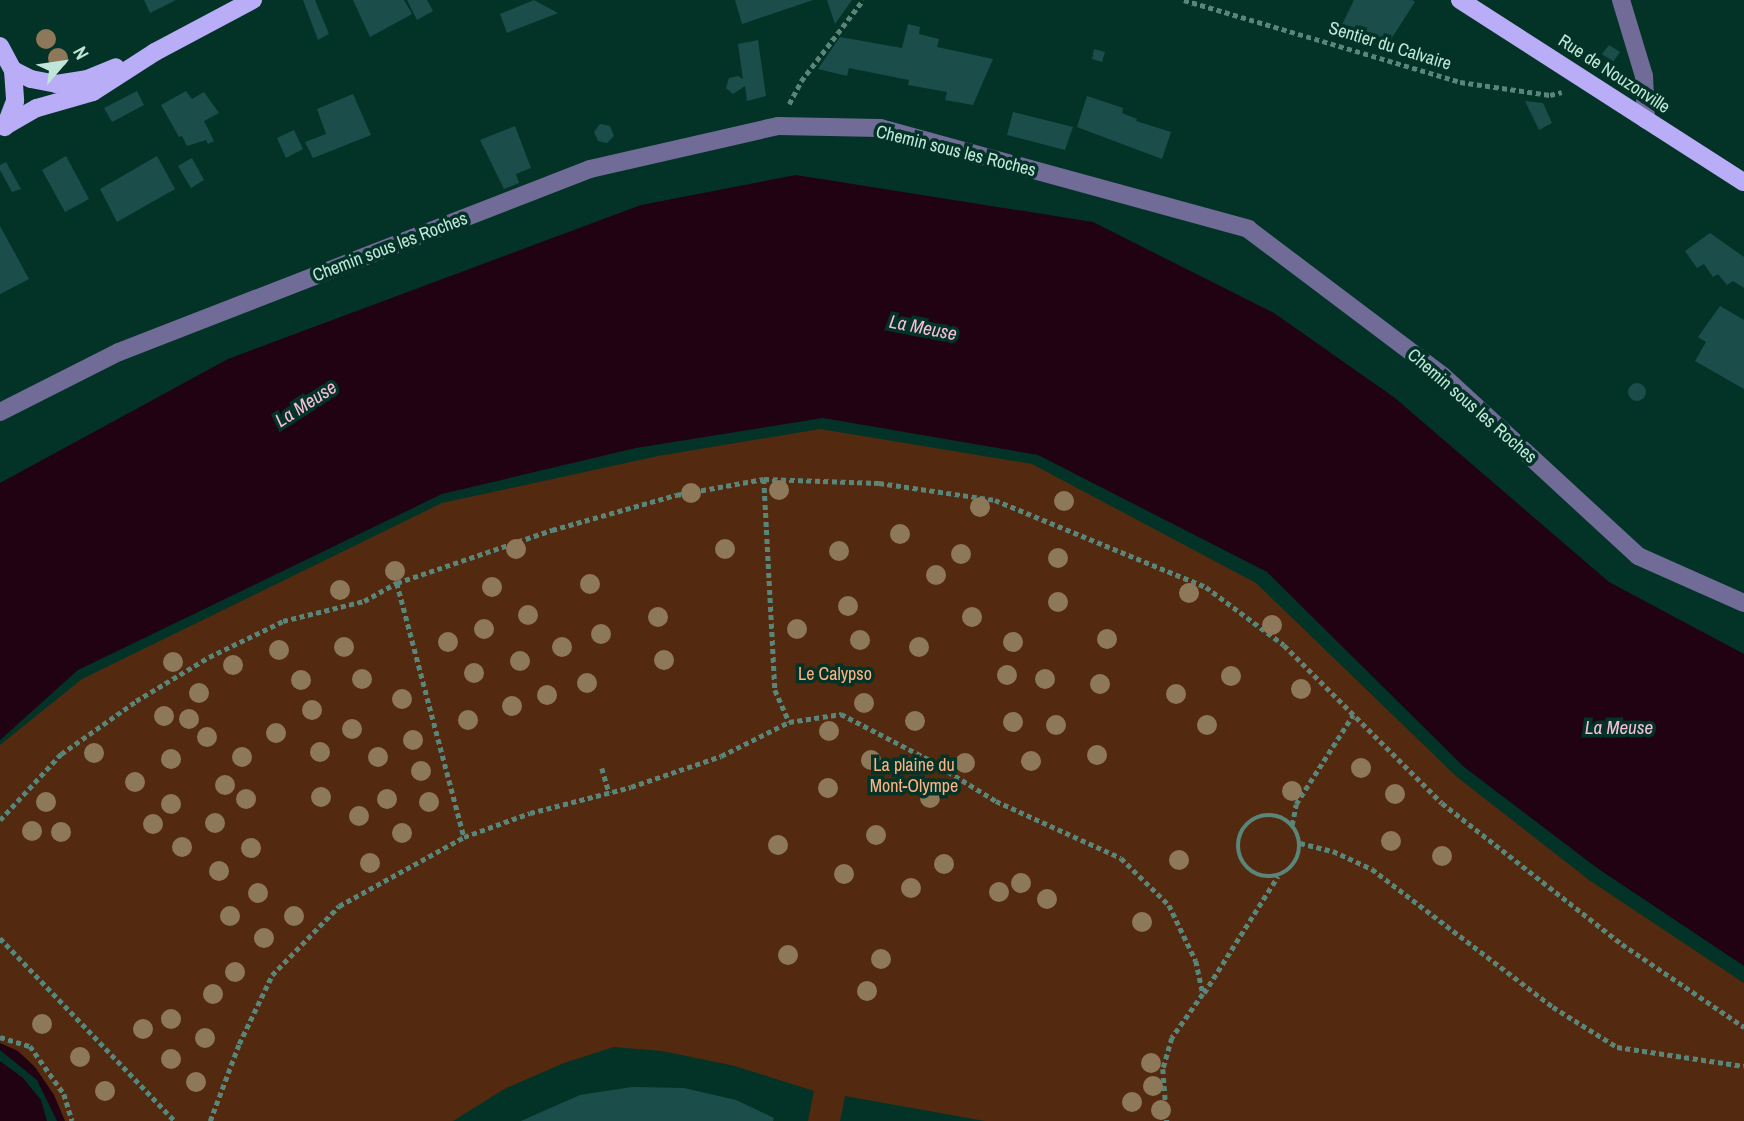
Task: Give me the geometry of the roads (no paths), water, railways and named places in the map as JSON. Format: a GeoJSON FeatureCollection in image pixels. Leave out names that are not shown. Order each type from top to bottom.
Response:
{"type":"FeatureCollection","features":[{"type":"Feature","properties":{"kind":"main road"},"geometry":{"type":"LineString","coordinates":[[3,129],[37,108],[93,92],[155,52],[253,0]]}},
{"type":"Feature","properties":{"kind":"main road","name":"Rue de Nouzonville"},"geometry":{"type":"LineString","coordinates":[[1460,0],[1744,182]]}},
{"type":"Feature","properties":{"kind":"main road"},"geometry":{"type":"LineString","coordinates":[[0,46],[13,70],[15,101],[3,129]]}},
{"type":"Feature","properties":{"kind":"main road"},"geometry":{"type":"LineString","coordinates":[[13,70],[31,79],[56,84],[87,79],[155,52]]}},
{"type":"Feature","properties":{"kind":"street"},"geometry":{"type":"LineString","coordinates":[[1621,0],[1644,76],[1646,120]]}},
{"type":"Feature","properties":{"kind":"street","name":"Chemin sous les Roches"},"geometry":{"type":"LineString","coordinates":[[0,412],[120,352],[590,169],[778,126],[880,128],[1248,229],[1443,376],[1639,556],[1744,603]]}},
{"type":"Feature","properties":{"kind":"water","name":"La Meuse"},"geometry":{"type":"Polygon","coordinates":[[[796,175],[1093,222],[1274,313],[1395,398],[1609,582],[1744,654],[1744,966],[1597,868],[1464,767],[1267,572],[1038,455],[823,418],[636,448],[442,494],[78,670],[0,740],[0,483],[228,359],[641,205],[796,175]]]}},
{"type":"Feature","properties":{"kind":"water"},"geometry":{"type":"Polygon","coordinates":[[[0,1043],[18,1051],[35,1067],[54,1095],[65,1121],[0,1121],[0,1043]]]}},
{"type":"Feature","properties":{"kind":"park label","name":"Le Calypso"},"geometry":{"type":"Point","coordinates":[835,674]}},
{"type":"Feature","properties":{"kind":"park label","name":"La plaine du Mont-Olympe"},"geometry":{"type":"Point","coordinates":[914,776]}}]}
